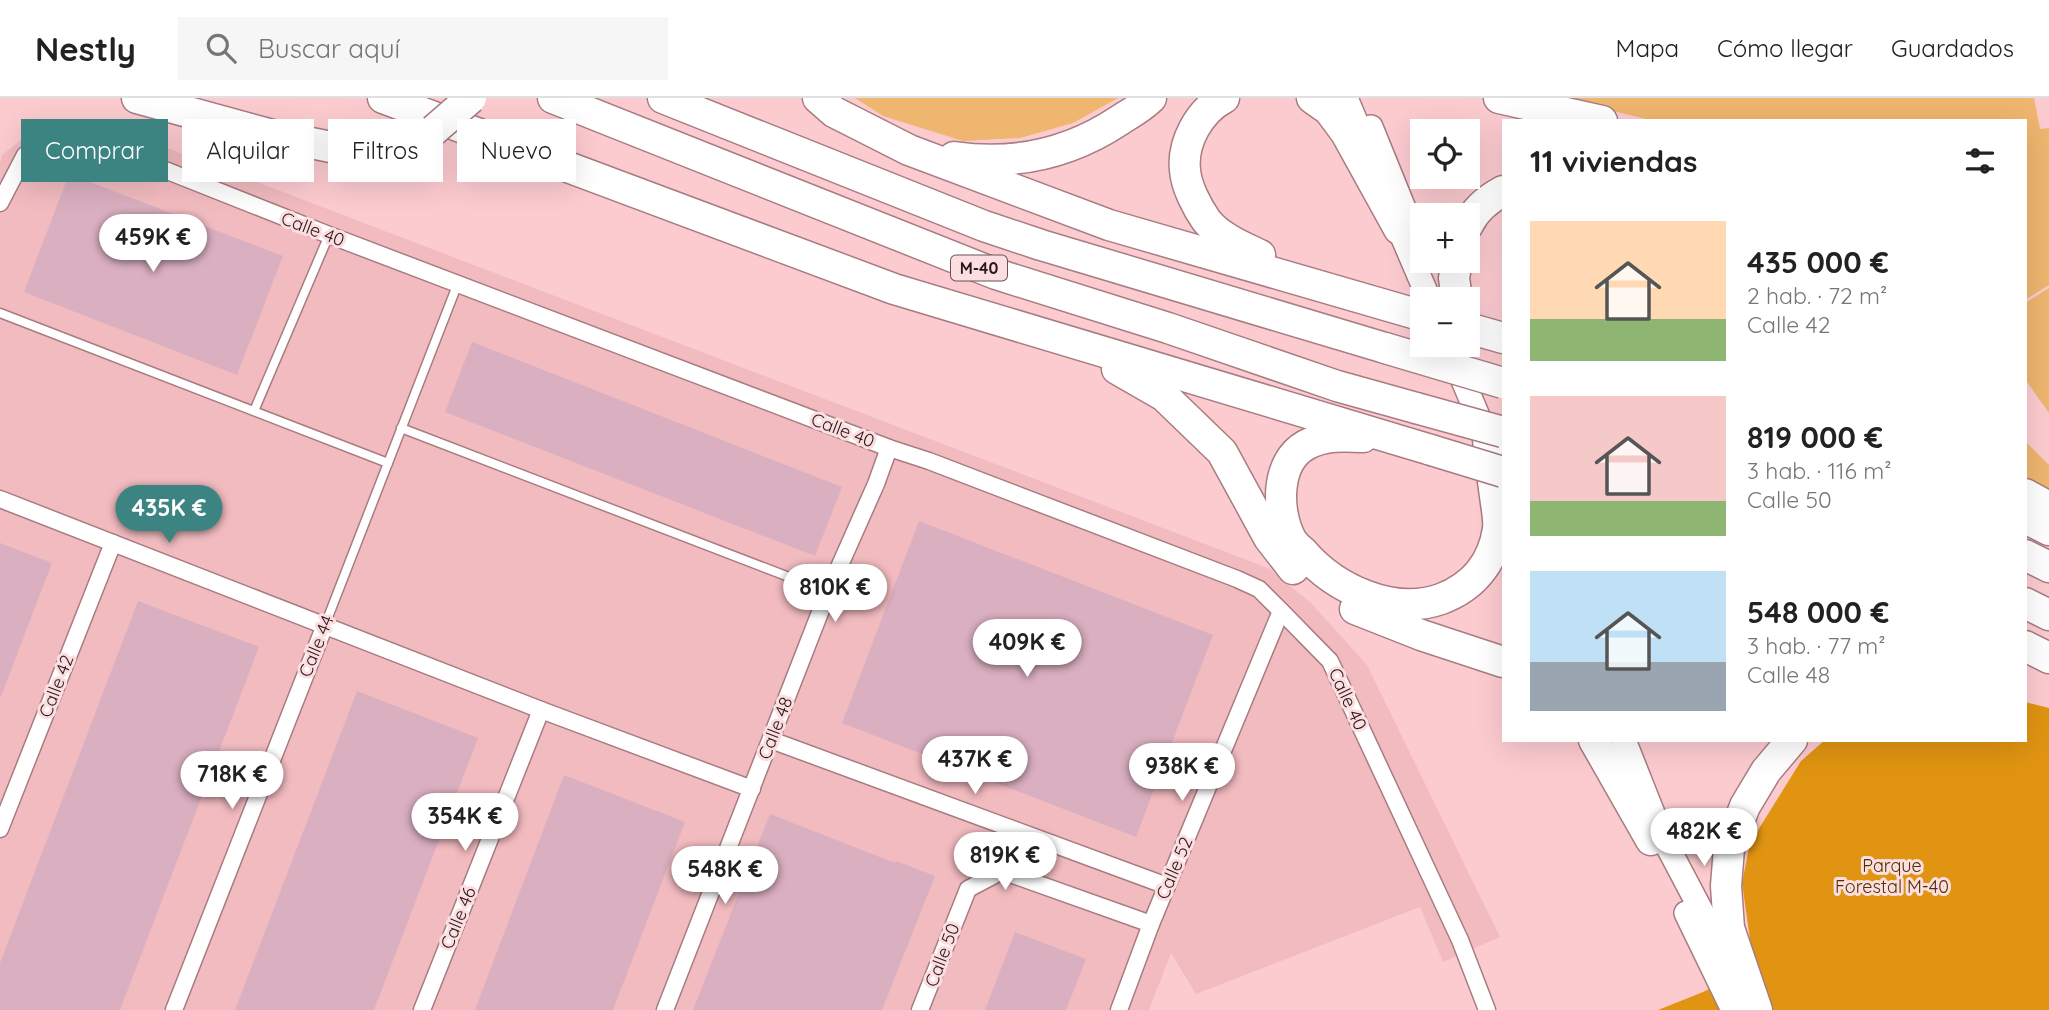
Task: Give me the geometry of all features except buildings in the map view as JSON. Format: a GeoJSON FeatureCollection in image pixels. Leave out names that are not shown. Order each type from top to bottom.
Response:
{"type":"FeatureCollection","features":[{"type":"Feature","properties":{"kind":"highway"},"geometry":{"type":"LineString","coordinates":[[137,98],[276,136],[341,149],[397,145],[434,130],[471,98]]}},
{"type":"Feature","properties":{"kind":"highway"},"geometry":{"type":"LineString","coordinates":[[383,98],[894,289],[1502,472]]}},
{"type":"Feature","properties":{"kind":"highway","name":"M-40"},"geometry":{"type":"LineString","coordinates":[[553,98],[996,274],[1168,328],[1337,386],[1416,408],[1498,439]]}},
{"type":"Feature","properties":{"kind":"highway","name":"M-40"},"geometry":{"type":"LineString","coordinates":[[663,98],[984,226],[1041,246],[1502,383]]}},
{"type":"Feature","properties":{"kind":"highway"},"geometry":{"type":"LineString","coordinates":[[818,98],[834,111],[909,150],[1109,225],[1410,312]]}},
{"type":"Feature","properties":{"kind":"highway"},"geometry":{"type":"LineString","coordinates":[[909,150],[983,161],[1029,157],[1068,148],[1106,129],[1151,98]]}},
{"type":"Feature","properties":{"kind":"highway"},"geometry":{"type":"LineString","coordinates":[[1224,98],[1200,118],[1187,144],[1185,171],[1193,197],[1207,221],[1228,240],[1333,290]]}},
{"type":"Feature","properties":{"kind":"highway"},"geometry":{"type":"LineString","coordinates":[[1312,98],[1329,110],[1346,133],[1399,229]]}},
{"type":"Feature","properties":{"kind":"highway"},"geometry":{"type":"LineString","coordinates":[[1499,98],[1593,119]]}},
{"type":"Feature","properties":{"kind":"highway"},"geometry":{"type":"LineString","coordinates":[[1480,208],[1502,192]]}},
{"type":"Feature","properties":{"kind":"highway"},"geometry":{"type":"LineString","coordinates":[[1480,341],[1502,338]]}},
{"type":"Feature","properties":{"kind":"highway"},"geometry":{"type":"LineString","coordinates":[[1074,344],[1164,396],[1222,452],[1269,538],[1294,570],[1337,602],[1421,635],[1502,662]]}},
{"type":"Feature","properties":{"kind":"highway"},"geometry":{"type":"LineString","coordinates":[[1400,439],[1336,435],[1305,445],[1286,466],[1280,491],[1283,514],[1292,540],[1313,565],[1343,586],[1374,598],[1404,604],[1435,601],[1457,593],[1476,578],[1492,553],[1499,527],[1498,439]]}},
{"type":"Feature","properties":{"kind":"highway"},"geometry":{"type":"LineString","coordinates":[[2027,495],[2049,507]]}},
{"type":"Feature","properties":{"kind":"highway"},"geometry":{"type":"LineString","coordinates":[[2027,519],[2049,530]]}},
{"type":"Feature","properties":{"kind":"highway"},"geometry":{"type":"LineString","coordinates":[[2027,556],[2049,567]]}},
{"type":"Feature","properties":{"kind":"highway"},"geometry":{"type":"LineString","coordinates":[[2027,604],[2049,615]]}},
{"type":"Feature","properties":{"kind":"highway"},"geometry":{"type":"LineString","coordinates":[[2027,647],[2049,658]]}},
{"type":"Feature","properties":{"kind":"highway"},"geometry":{"type":"LineString","coordinates":[[2027,668],[2049,675]]}},
{"type":"Feature","properties":{"kind":"highway"},"geometry":{"type":"LineString","coordinates":[[1595,742],[1651,840]]}},
{"type":"Feature","properties":{"kind":"highway"},"geometry":{"type":"LineString","coordinates":[[1755,1010],[1729,928],[1726,886],[1729,848],[1745,806],[1766,771],[1790,742]]}},
{"type":"Feature","properties":{"kind":"main road"},"geometry":{"type":"LineString","coordinates":[[1346,98],[1424,287]]}},
{"type":"Feature","properties":{"kind":"main road"},"geometry":{"type":"LineString","coordinates":[[1359,98],[1410,222]]}},
{"type":"Feature","properties":{"kind":"main road"},"geometry":{"type":"LineString","coordinates":[[1466,357],[1498,439],[1502,470]]}},
{"type":"Feature","properties":{"kind":"main road"},"geometry":{"type":"LineString","coordinates":[[1612,742],[1651,840],[1732,1010]]}},
{"type":"Feature","properties":{"kind":"main road"},"geometry":{"type":"LineString","coordinates":[[1625,742],[1662,836],[1755,1010]]}},
{"type":"Feature","properties":{"kind":"street","name":"Calle 40"},"geometry":{"type":"LineString","coordinates":[[0,203],[25,156],[56,140],[97,143],[329,235],[929,461],[1259,589],[1330,661],[1460,940],[1488,1010]]}},
{"type":"Feature","properties":{"kind":"street","name":"Calle 48"},"geometry":{"type":"LineString","coordinates":[[665,1010],[828,592],[890,448]]}},
{"type":"Feature","properties":{"kind":"street"},"geometry":{"type":"LineString","coordinates":[[0,499],[541,710],[752,789]]}},
{"type":"Feature","properties":{"kind":"street","name":"Calle 42"},"geometry":{"type":"LineString","coordinates":[[0,829],[113,543]]}},
{"type":"Feature","properties":{"kind":"street","name":"Calle 52"},"geometry":{"type":"LineString","coordinates":[[1119,1010],[1151,924],[1281,611]]}},
{"type":"Feature","properties":{"kind":"street","name":"Calle 44"},"geometry":{"type":"LineString","coordinates":[[174,1010],[325,625]]}},
{"type":"Feature","properties":{"kind":"street","name":"Calle 46"},"geometry":{"type":"LineString","coordinates":[[422,1010],[541,710]]}},
{"type":"Feature","properties":{"kind":"street"},"geometry":{"type":"LineString","coordinates":[[771,740],[1167,886]]}},
{"type":"Feature","properties":{"kind":"street","name":"Calle 50"},"geometry":{"type":"LineString","coordinates":[[920,1010],[968,889],[1002,871],[1151,924]]}},
{"type":"Feature","properties":{"kind":"lane"},"geometry":{"type":"LineString","coordinates":[[254,411],[329,235]]}},
{"type":"Feature","properties":{"kind":"lane","name":"Calle 44"},"geometry":{"type":"LineString","coordinates":[[325,625],[458,283]]}},
{"type":"Feature","properties":{"kind":"lane"},"geometry":{"type":"LineString","coordinates":[[0,313],[388,463]]}},
{"type":"Feature","properties":{"kind":"lane"},"geometry":{"type":"LineString","coordinates":[[401,428],[828,592]]}},
{"type":"Feature","properties":{"kind":"shaded area"},"geometry":{"type":"Polygon","coordinates":[[[855,98],[1118,98],[1073,123],[1020,138],[963,141],[883,116],[855,98]]]}},
{"type":"Feature","properties":{"kind":"shaded area"},"geometry":{"type":"Polygon","coordinates":[[[1560,98],[2034,98],[2040,129],[2049,128],[2049,285],[2027,299],[2027,119],[1646,119],[1560,98]]]}},
{"type":"Feature","properties":{"kind":"shaded area"},"geometry":{"type":"Polygon","coordinates":[[[21,140],[21,182],[168,182],[168,148],[182,154],[182,182],[256,182],[1268,568],[1311,603],[1367,665],[1500,937],[1443,962],[1420,907],[1196,994],[1171,953],[1149,1010],[0,1010],[2,155],[21,140]]]}},
{"type":"Feature","properties":{"kind":"shaded area"},"geometry":{"type":"Polygon","coordinates":[[[2049,288],[2049,413],[2027,382],[2027,302],[2049,288]]]}},
{"type":"Feature","properties":{"kind":"shaded area"},"geometry":{"type":"Polygon","coordinates":[[[2027,443],[2049,465],[2049,493],[2027,481],[2027,443]]]}},
{"type":"Feature","properties":{"kind":"green space","name":"Parque Forestal M-40"},"geometry":{"type":"Polygon","coordinates":[[[2027,702],[2049,708],[2049,1010],[1658,1010],[1754,967],[1742,883],[1750,843],[1801,761],[1823,742],[2027,742],[2027,702]]]}}]}
